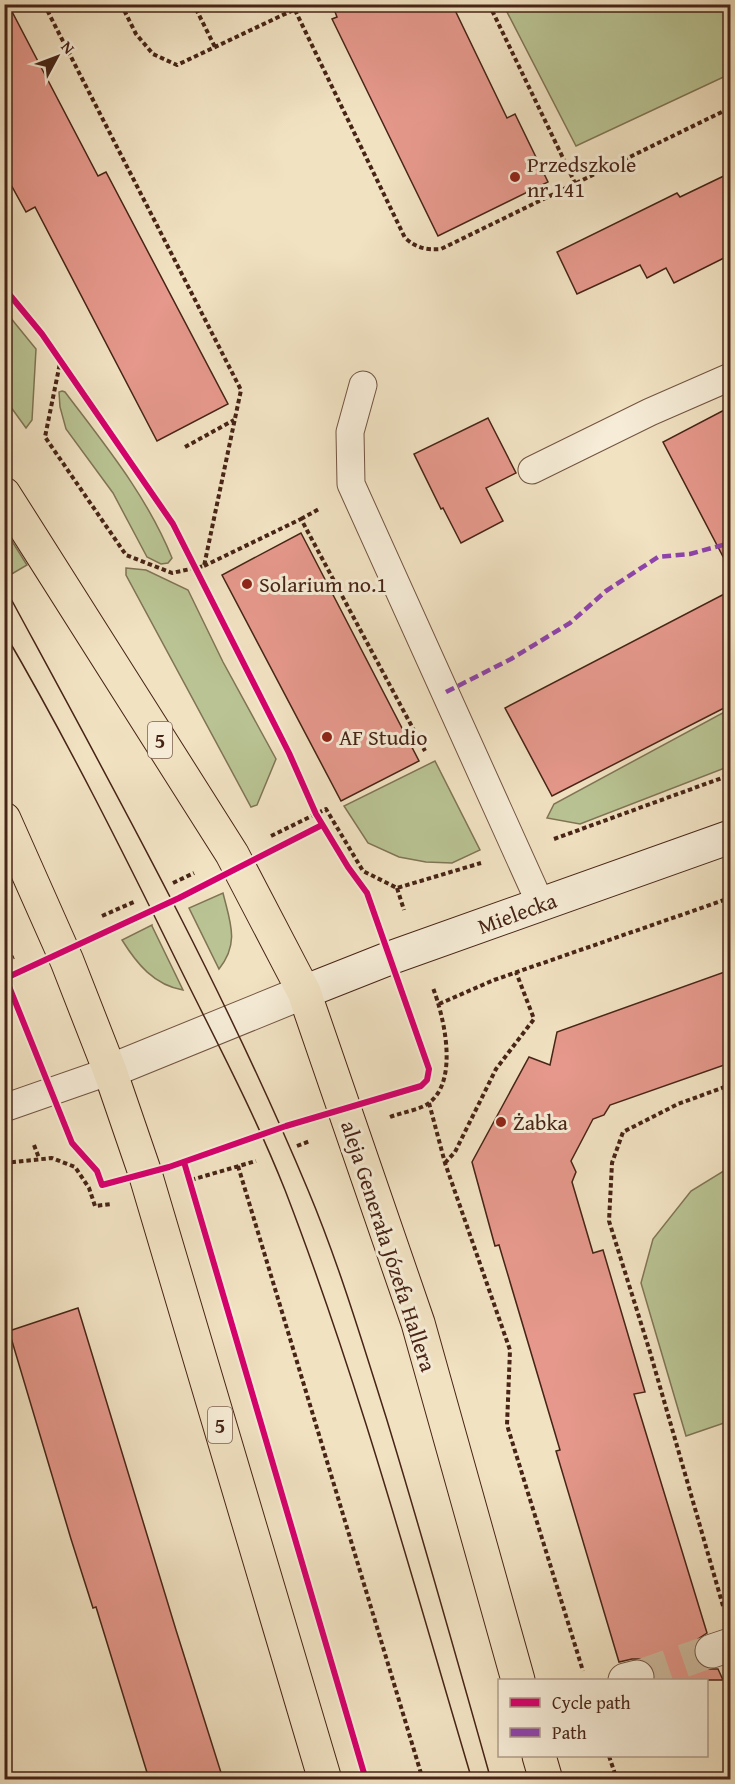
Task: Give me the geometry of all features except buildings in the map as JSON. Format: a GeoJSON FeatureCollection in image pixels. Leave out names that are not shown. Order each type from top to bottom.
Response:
{"type":"FeatureCollection","features":[{"type":"Feature","properties":{"kind":"main road","name":"aleja Generała Józefa Hallera"},"geometry":{"type":"LineString","coordinates":[[4,494],[232,854],[304,992],[418,1323],[518,1679]]}},
{"type":"Feature","properties":{"kind":"main road","name":"5"},"geometry":{"type":"LineString","coordinates":[[4,819],[66,961],[110,1071],[145,1173],[325,1779]]}},
{"type":"Feature","properties":{"kind":"main road"},"geometry":{"type":"LineString","coordinates":[[540,1757],[546,1779]]}},
{"type":"Feature","properties":{"kind":"street","name":"Mielecka"},"geometry":{"type":"LineString","coordinates":[[110,1071],[390,958],[730,837]]}},
{"type":"Feature","properties":{"kind":"lane"},"geometry":{"type":"LineString","coordinates":[[532,470],[650,412],[730,377]]}},
{"type":"Feature","properties":{"kind":"lane"},"geometry":{"type":"LineString","coordinates":[[363,385],[350,432],[351,484],[541,905]]}},
{"type":"Feature","properties":{"kind":"lane"},"geometry":{"type":"LineString","coordinates":[[4,1108],[110,1071]]}},
{"type":"Feature","properties":{"kind":"path"},"geometry":{"type":"LineString","coordinates":[[44,4],[241,390],[204,566]]}},
{"type":"Feature","properties":{"kind":"path"},"geometry":{"type":"LineString","coordinates":[[121,4],[136,34],[153,54],[177,65],[306,4]]}},
{"type":"Feature","properties":{"kind":"path"},"geometry":{"type":"LineString","coordinates":[[489,4],[575,183]]}},
{"type":"Feature","properties":{"kind":"path"},"geometry":{"type":"LineString","coordinates":[[196,9],[215,47]]}},
{"type":"Feature","properties":{"kind":"path"},"geometry":{"type":"LineString","coordinates":[[295,10],[405,238],[416,247],[428,250],[441,249],[730,108]]}},
{"type":"Feature","properties":{"kind":"path"},"geometry":{"type":"LineString","coordinates":[[60,363],[45,437],[126,555],[172,573],[204,566],[301,519],[426,753]]}},
{"type":"Feature","properties":{"kind":"path"},"geometry":{"type":"LineString","coordinates":[[185,447],[235,420]]}},
{"type":"Feature","properties":{"kind":"path"},"geometry":{"type":"LineString","coordinates":[[266,838],[317,817],[326,808],[363,871],[397,888],[517,851],[730,775]]}},
{"type":"Feature","properties":{"kind":"path"},"geometry":{"type":"LineString","coordinates":[[397,888],[405,912]]}},
{"type":"Feature","properties":{"kind":"path"},"geometry":{"type":"LineString","coordinates":[[439,1004],[516,972],[730,898]]}},
{"type":"Feature","properties":{"kind":"path"},"geometry":{"type":"LineString","coordinates":[[102,916],[136,901]]}},
{"type":"Feature","properties":{"kind":"path"},"geometry":{"type":"LineString","coordinates":[[6,960],[15,957]]}},
{"type":"Feature","properties":{"kind":"path"},"geometry":{"type":"LineString","coordinates":[[445,1163],[455,1152],[496,1069],[534,1018],[516,972]]}},
{"type":"Feature","properties":{"kind":"path"},"geometry":{"type":"LineString","coordinates":[[386,1118],[429,1103],[441,1087],[448,1056],[439,1004],[433,988]]}},
{"type":"Feature","properties":{"kind":"path"},"geometry":{"type":"LineString","coordinates":[[724,1647],[722,1596],[609,1221],[612,1163],[623,1132],[678,1104],[730,1085]]}},
{"type":"Feature","properties":{"kind":"path"},"geometry":{"type":"LineString","coordinates":[[429,1103],[445,1163],[510,1350],[507,1425],[586,1679]]}},
{"type":"Feature","properties":{"kind":"path"},"geometry":{"type":"LineString","coordinates":[[297,1146],[314,1140]]}},
{"type":"Feature","properties":{"kind":"path"},"geometry":{"type":"LineString","coordinates":[[34,1145],[39,1158]]}},
{"type":"Feature","properties":{"kind":"path"},"geometry":{"type":"LineString","coordinates":[[4,1163],[52,1158],[75,1167],[89,1188],[94,1206],[111,1204]]}},
{"type":"Feature","properties":{"kind":"path"},"geometry":{"type":"LineString","coordinates":[[190,1180],[256,1161]]}},
{"type":"Feature","properties":{"kind":"path"},"geometry":{"type":"LineString","coordinates":[[145,1173],[184,1162],[193,1191]]}},
{"type":"Feature","properties":{"kind":"path"},"geometry":{"type":"LineString","coordinates":[[238,1167],[423,1779]]}},
{"type":"Feature","properties":{"kind":"path"},"geometry":{"type":"LineString","coordinates":[[610,1757],[616,1779]]}},
{"type":"Feature","properties":{"kind":"green space"},"geometry":{"type":"Polygon","coordinates":[[[522,4],[730,5],[730,74],[576,146],[507,12],[522,4]]]}},
{"type":"Feature","properties":{"kind":"green space"},"geometry":{"type":"Polygon","coordinates":[[[5,311],[36,349],[32,420],[26,428],[5,399],[5,311]]]}},
{"type":"Feature","properties":{"kind":"green space"},"geometry":{"type":"Polygon","coordinates":[[[62,391],[138,492],[172,558],[168,563],[161,564],[147,557],[113,493],[66,429],[60,407],[59,392],[62,391]]]}},
{"type":"Feature","properties":{"kind":"green space"},"geometry":{"type":"Polygon","coordinates":[[[5,530],[27,565],[4,578],[5,530]]]}},
{"type":"Feature","properties":{"kind":"green space"},"geometry":{"type":"Polygon","coordinates":[[[126,568],[146,570],[188,590],[223,662],[276,759],[257,805],[251,807],[126,575],[126,568]]]}},
{"type":"Feature","properties":{"kind":"green space"},"geometry":{"type":"Polygon","coordinates":[[[730,709],[730,766],[580,824],[547,818],[554,804],[730,709]]]}},
{"type":"Feature","properties":{"kind":"green space"},"geometry":{"type":"Polygon","coordinates":[[[435,761],[480,850],[452,863],[426,862],[399,857],[368,843],[344,806],[435,761]]]}},
{"type":"Feature","properties":{"kind":"green space"},"geometry":{"type":"Polygon","coordinates":[[[223,893],[230,923],[231,941],[219,969],[189,908],[223,893]]]}},
{"type":"Feature","properties":{"kind":"green space"},"geometry":{"type":"Polygon","coordinates":[[[152,925],[183,990],[163,983],[147,972],[122,940],[152,925]]]}},
{"type":"Feature","properties":{"kind":"green space"},"geometry":{"type":"Polygon","coordinates":[[[730,1167],[730,1421],[686,1436],[641,1283],[653,1239],[691,1191],[730,1167]]]}},
{"type":"Feature","properties":{"kind":"tunnel"},"geometry":{"type":"LineString","coordinates":[[637,1677],[712,1651]]}},
{"type":"Feature","properties":{"kind":"tram line"},"geometry":{"type":"LineString","coordinates":[[4,586],[164,884],[239,1036],[308,1190],[340,1274],[386,1417],[491,1780]]}},
{"type":"Feature","properties":{"kind":"tram line"},"geometry":{"type":"LineString","coordinates":[[4,632],[72,755],[136,880],[247,1104],[285,1190],[312,1262],[361,1409],[472,1780]]}},
{"type":"Feature","properties":{"kind":"marked path"},"geometry":{"type":"LineString","coordinates":[[446,692],[511,659],[570,623],[606,591],[658,557],[690,554],[730,543]]}},
{"type":"Feature","properties":{"kind":"cycle path"},"geometry":{"type":"LineString","coordinates":[[4,288],[42,334],[173,524],[289,753],[316,814],[348,867],[367,893],[429,1069],[427,1080],[421,1086],[286,1126],[169,1167],[102,1185],[97,1171],[72,1143],[4,974]]}},
{"type":"Feature","properties":{"kind":"cycle path"},"geometry":{"type":"LineString","coordinates":[[6,978],[179,898],[322,825]]}},
{"type":"Feature","properties":{"kind":"cycle path"},"geometry":{"type":"LineString","coordinates":[[184,1162],[366,1780]]}},
{"type":"Feature","properties":{"kind":"place","name":"Przedszkole nr 141"},"geometry":{"type":"Point","coordinates":[515,177]}},
{"type":"Feature","properties":{"kind":"place","name":"Solarium no.1"},"geometry":{"type":"Point","coordinates":[247,584]}},
{"type":"Feature","properties":{"kind":"place","name":"AF Studio"},"geometry":{"type":"Point","coordinates":[327,737]}},
{"type":"Feature","properties":{"kind":"place","name":"Żabka"},"geometry":{"type":"Point","coordinates":[501,1122]}}]}
